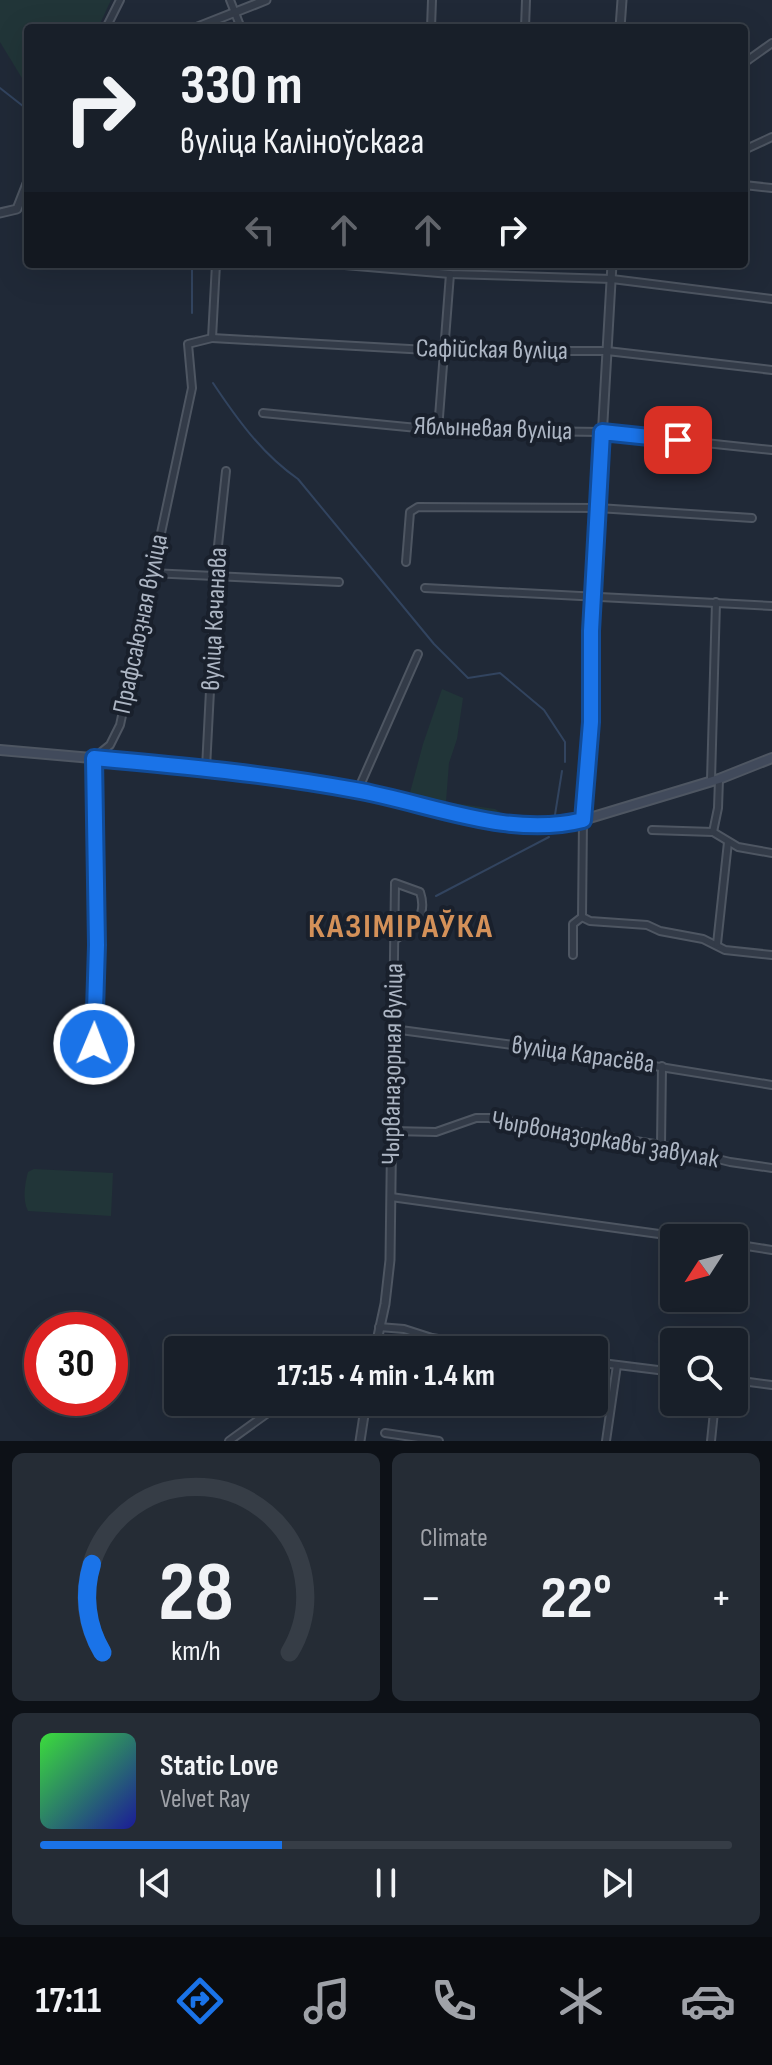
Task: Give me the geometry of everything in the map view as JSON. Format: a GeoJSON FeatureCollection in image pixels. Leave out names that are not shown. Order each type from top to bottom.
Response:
{"type":"FeatureCollection","features":[{"type":"Feature","properties":{"kind":"main road"},"geometry":{"type":"LineString","coordinates":[[0,750],[206,768],[358,790],[500,822],[558,827],[715,779],[772,758]]}},
{"type":"Feature","properties":{"kind":"street"},"geometry":{"type":"LineString","coordinates":[[108,24],[120,0]]}},
{"type":"Feature","properties":{"kind":"street"},"geometry":{"type":"LineString","coordinates":[[230,0],[239,24]]}},
{"type":"Feature","properties":{"kind":"street"},"geometry":{"type":"LineString","coordinates":[[205,24],[266,0]]}},
{"type":"Feature","properties":{"kind":"street"},"geometry":{"type":"LineString","coordinates":[[431,24],[432,0]]}},
{"type":"Feature","properties":{"kind":"street"},"geometry":{"type":"LineString","coordinates":[[525,24],[526,0]]}},
{"type":"Feature","properties":{"kind":"street"},"geometry":{"type":"LineString","coordinates":[[620,24],[622,0]]}},
{"type":"Feature","properties":{"kind":"street"},"geometry":{"type":"LineString","coordinates":[[748,60],[772,43]]}},
{"type":"Feature","properties":{"kind":"street"},"geometry":{"type":"LineString","coordinates":[[748,148],[772,137]]}},
{"type":"Feature","properties":{"kind":"street"},"geometry":{"type":"LineString","coordinates":[[748,185],[772,188]]}},
{"type":"Feature","properties":{"kind":"street"},"geometry":{"type":"LineString","coordinates":[[0,213],[17,209],[24,191]]}},
{"type":"Feature","properties":{"kind":"street"},"geometry":{"type":"LineString","coordinates":[[212,338],[216,268]]}},
{"type":"Feature","properties":{"kind":"street"},"geometry":{"type":"LineString","coordinates":[[380,268],[450,274],[612,279],[772,299]]}},
{"type":"Feature","properties":{"kind":"street"},"geometry":{"type":"LineString","coordinates":[[582,917],[593,596],[612,268]]}},
{"type":"Feature","properties":{"kind":"street"},"geometry":{"type":"LineString","coordinates":[[438,430],[450,274]]}},
{"type":"Feature","properties":{"kind":"street","name":"Прафсаюзная вуліца"},"geometry":{"type":"LineString","coordinates":[[94,758],[110,745],[120,725],[192,388],[188,344],[202,338],[212,338]]}},
{"type":"Feature","properties":{"kind":"street","name":"Сафійская вуліца"},"geometry":{"type":"LineString","coordinates":[[212,338],[445,351],[607,351],[772,370]]}},
{"type":"Feature","properties":{"kind":"street","name":"Яблыневая вуліца"},"geometry":{"type":"LineString","coordinates":[[263,413],[438,430],[602,432],[772,450]]}},
{"type":"Feature","properties":{"kind":"street","name":"вуліца Качанава"},"geometry":{"type":"LineString","coordinates":[[206,768],[226,471]]}},
{"type":"Feature","properties":{"kind":"street"},"geometry":{"type":"LineString","coordinates":[[406,562],[410,512],[415,507],[598,508],[752,518]]}},
{"type":"Feature","properties":{"kind":"street"},"geometry":{"type":"LineString","coordinates":[[151,573],[339,582]]}},
{"type":"Feature","properties":{"kind":"street"},"geometry":{"type":"LineString","coordinates":[[425,588],[772,606]]}},
{"type":"Feature","properties":{"kind":"street"},"geometry":{"type":"LineString","coordinates":[[713,832],[718,808],[715,779],[716,602]]}},
{"type":"Feature","properties":{"kind":"street"},"geometry":{"type":"LineString","coordinates":[[358,790],[418,654]]}},
{"type":"Feature","properties":{"kind":"street"},"geometry":{"type":"LineString","coordinates":[[94,758],[97,945],[94,1044]]}},
{"type":"Feature","properties":{"kind":"street"},"geometry":{"type":"LineString","coordinates":[[652,830],[713,832],[738,847],[772,853]]}},
{"type":"Feature","properties":{"kind":"street"},"geometry":{"type":"LineString","coordinates":[[717,944],[728,842]]}},
{"type":"Feature","properties":{"kind":"street","name":"Чырваназорная вуліца"},"geometry":{"type":"LineString","coordinates":[[377,1336],[390,1260],[392,1131],[394,940],[395,883],[420,892],[422,914],[421,920],[394,940]]}},
{"type":"Feature","properties":{"kind":"street"},"geometry":{"type":"LineString","coordinates":[[582,917],[590,921],[647,925],[660,931],[703,939],[725,950],[772,955]]}},
{"type":"Feature","properties":{"kind":"street"},"geometry":{"type":"LineString","coordinates":[[573,955],[573,924],[582,917]]}},
{"type":"Feature","properties":{"kind":"street","name":"вуліца Карасёва"},"geometry":{"type":"LineString","coordinates":[[393,1029],[662,1066],[772,1085]]}},
{"type":"Feature","properties":{"kind":"street"},"geometry":{"type":"LineString","coordinates":[[661,1145],[662,1066]]}},
{"type":"Feature","properties":{"kind":"street","name":"Чырвоназоркавы завулак"},"geometry":{"type":"LineString","coordinates":[[392,1131],[436,1132],[476,1118],[489,1118],[661,1145],[730,1162],[772,1168]]}},
{"type":"Feature","properties":{"kind":"street","name":"Чырваназорная вуліца"},"geometry":{"type":"LineString","coordinates":[[391,1197],[660,1234]]}},
{"type":"Feature","properties":{"kind":"street"},"geometry":{"type":"LineString","coordinates":[[748,1246],[772,1250]]}},
{"type":"Feature","properties":{"kind":"street"},"geometry":{"type":"LineString","coordinates":[[379,1327],[404,1329],[426,1336]]}},
{"type":"Feature","properties":{"kind":"street"},"geometry":{"type":"LineString","coordinates":[[608,1364],[660,1370]]}},
{"type":"Feature","properties":{"kind":"street"},"geometry":{"type":"LineString","coordinates":[[606,1441],[617,1365]]}},
{"type":"Feature","properties":{"kind":"street"},"geometry":{"type":"LineString","coordinates":[[748,1382],[772,1385]]}},
{"type":"Feature","properties":{"kind":"street"},"geometry":{"type":"LineString","coordinates":[[229,1441],[264,1416]]}},
{"type":"Feature","properties":{"kind":"street"},"geometry":{"type":"LineString","coordinates":[[360,1441],[364,1416]]}},
{"type":"Feature","properties":{"kind":"street"},"geometry":{"type":"LineString","coordinates":[[711,1441],[714,1416]]}},
{"type":"Feature","properties":{"kind":"street"},"geometry":{"type":"LineString","coordinates":[[385,1433],[439,1441]]}},
{"type":"Feature","properties":{"kind":"green space"},"geometry":{"type":"Polygon","coordinates":[[[0,0],[111,0],[100,24],[24,24],[24,81],[0,42],[0,0]]]}},
{"type":"Feature","properties":{"kind":"green space"},"geometry":{"type":"Polygon","coordinates":[[[442,689],[463,698],[457,739],[449,763],[446,802],[495,809],[501,817],[495,819],[408,800],[442,689]]]}},
{"type":"Feature","properties":{"kind":"green space"},"geometry":{"type":"Polygon","coordinates":[[[34,1169],[113,1173],[111,1216],[28,1211],[25,1186],[28,1172],[34,1169]]]}},
{"type":"Feature","properties":{"kind":"waterway"},"geometry":{"type":"LineString","coordinates":[[0,88],[24,107]]}},
{"type":"Feature","properties":{"kind":"waterway"},"geometry":{"type":"LineString","coordinates":[[192,268],[192,313]]}},
{"type":"Feature","properties":{"kind":"waterway"},"geometry":{"type":"LineString","coordinates":[[213,383],[251,435],[273,459],[298,479],[434,644],[468,678],[500,673],[544,710],[565,742],[565,762]]}},
{"type":"Feature","properties":{"kind":"waterway"},"geometry":{"type":"LineString","coordinates":[[554,821],[562,771]]}},
{"type":"Feature","properties":{"kind":"waterway"},"geometry":{"type":"LineString","coordinates":[[436,896],[549,837]]}},
{"type":"Feature","properties":{"kind":"district","name":"КАЗІМІРАЎКА"},"geometry":{"type":"Point","coordinates":[401,926]}},
{"type":"Feature","properties":{"kind":"route"},"geometry":{"type":"LineString","coordinates":[[94,1044],[97,945],[94,758],[296,780],[358,790],[500,822],[558,827],[583,820],[591,722],[591,631],[602,432],[678,440]]}}]}
